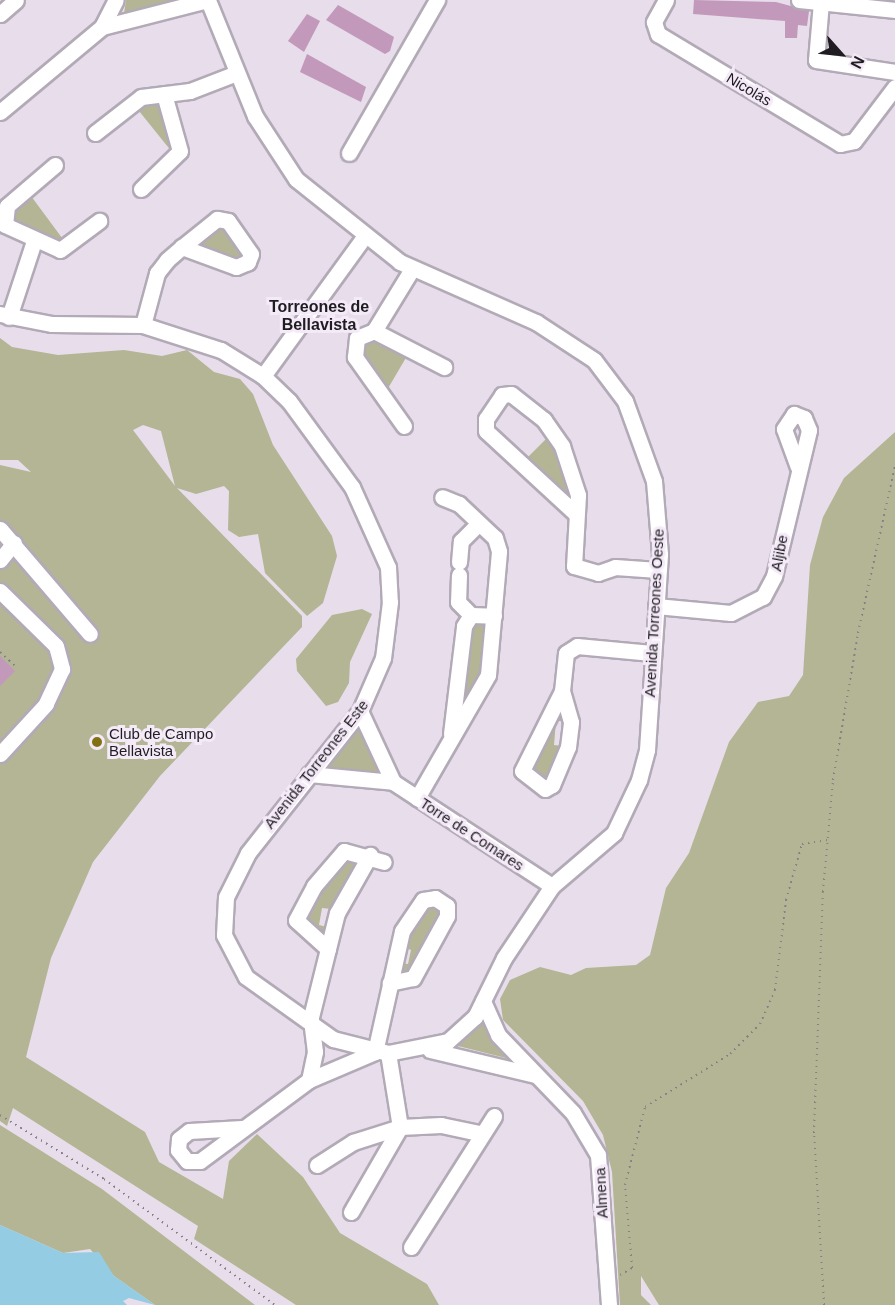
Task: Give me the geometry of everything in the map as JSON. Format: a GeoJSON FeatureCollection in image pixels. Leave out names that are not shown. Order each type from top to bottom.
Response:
{"type":"FeatureCollection","features":[{"type":"Feature","properties":{"kind":"street"},"geometry":{"type":"LineString","coordinates":[[0,14],[16,0]]}},
{"type":"Feature","properties":{"kind":"street"},"geometry":{"type":"LineString","coordinates":[[0,112],[102,27],[116,0]]}},
{"type":"Feature","properties":{"kind":"street"},"geometry":{"type":"LineString","coordinates":[[102,27],[208,0]]}},
{"type":"Feature","properties":{"kind":"street","name":"Avenida Torreones Oeste"},"geometry":{"type":"LineString","coordinates":[[208,0],[237,73],[283,163],[315,199],[364,237],[411,269],[550,329],[608,375],[630,411],[651,467],[660,522],[647,750],[639,780],[614,833],[552,886],[465,1029],[424,1049],[382,1053],[311,1027]]}},
{"type":"Feature","properties":{"kind":"street"},"geometry":{"type":"LineString","coordinates":[[350,153],[437,0]]}},
{"type":"Feature","properties":{"kind":"street","name":"Nicolás"},"geometry":{"type":"LineString","coordinates":[[666,0],[654,29],[848,145],[895,87]]}},
{"type":"Feature","properties":{"kind":"street"},"geometry":{"type":"LineString","coordinates":[[799,0],[895,10]]}},
{"type":"Feature","properties":{"kind":"street"},"geometry":{"type":"LineString","coordinates":[[821,2],[816,60],[895,72]]}},
{"type":"Feature","properties":{"kind":"street"},"geometry":{"type":"LineString","coordinates":[[94,133],[134,100],[202,88],[237,73]]}},
{"type":"Feature","properties":{"kind":"street"},"geometry":{"type":"LineString","coordinates":[[141,189],[180,151],[164,94]]}},
{"type":"Feature","properties":{"kind":"street"},"geometry":{"type":"LineString","coordinates":[[55,165],[3,213],[7,228],[34,241],[63,250],[99,221]]}},
{"type":"Feature","properties":{"kind":"street"},"geometry":{"type":"LineString","coordinates":[[263,376],[364,237]]}},
{"type":"Feature","properties":{"kind":"street"},"geometry":{"type":"LineString","coordinates":[[5,316],[34,241]]}},
{"type":"Feature","properties":{"kind":"street"},"geometry":{"type":"LineString","coordinates":[[143,325],[153,280],[182,247]]}},
{"type":"Feature","properties":{"kind":"street"},"geometry":{"type":"LineString","coordinates":[[404,426],[355,357],[357,338],[374,331],[411,269]]}},
{"type":"Feature","properties":{"kind":"street","name":"Avenida Torreones Este"},"geometry":{"type":"LineString","coordinates":[[5,316],[52,324],[143,325],[193,337],[263,376],[339,466],[386,559],[391,590],[386,645],[360,711],[248,853],[229,888],[223,915],[226,944],[238,969],[311,1027]]}},
{"type":"Feature","properties":{"kind":"street"},"geometry":{"type":"LineString","coordinates":[[374,331],[444,368]]}},
{"type":"Feature","properties":{"kind":"street"},"geometry":{"type":"LineString","coordinates":[[576,514],[486,431],[484,422],[502,394],[513,395],[554,432],[577,489],[576,514],[572,560],[577,569],[658,570]]}},
{"type":"Feature","properties":{"kind":"street","name":"Aljibe"},"geometry":{"type":"LineString","coordinates":[[656,606],[731,613],[763,597],[774,576],[798,467]]}},
{"type":"Feature","properties":{"kind":"street"},"geometry":{"type":"LineString","coordinates":[[417,798],[450,734],[486,680],[494,616],[499,548],[479,523],[455,501],[442,497]]}},
{"type":"Feature","properties":{"kind":"street"},"geometry":{"type":"LineString","coordinates":[[479,523],[461,542],[457,600],[471,615],[494,616]]}},
{"type":"Feature","properties":{"kind":"street"},"geometry":{"type":"LineString","coordinates":[[0,529],[90,634]]}},
{"type":"Feature","properties":{"kind":"street"},"geometry":{"type":"LineString","coordinates":[[0,560],[14,543]]}},
{"type":"Feature","properties":{"kind":"street"},"geometry":{"type":"LineString","coordinates":[[0,591],[51,639],[62,661],[46,704],[0,754]]}},
{"type":"Feature","properties":{"kind":"street"},"geometry":{"type":"LineString","coordinates":[[450,734],[464,630],[471,615]]}},
{"type":"Feature","properties":{"kind":"street"},"geometry":{"type":"LineString","coordinates":[[562,692],[522,771],[544,789],[552,785],[568,747],[571,722],[562,692],[564,656],[571,648],[652,652]]}},
{"type":"Feature","properties":{"kind":"street"},"geometry":{"type":"LineString","coordinates":[[360,711],[393,782]]}},
{"type":"Feature","properties":{"kind":"street","name":"Torre de Comares"},"geometry":{"type":"LineString","coordinates":[[309,774],[393,782],[552,886]]}},
{"type":"Feature","properties":{"kind":"street"},"geometry":{"type":"LineString","coordinates":[[309,1080],[315,1052],[311,1027],[341,900],[377,858],[341,853],[297,914],[299,927],[328,949]]}},
{"type":"Feature","properties":{"kind":"street"},"geometry":{"type":"LineString","coordinates":[[351,1212],[400,1127],[382,1053],[390,983],[402,931],[423,900],[435,898],[447,906],[447,916],[413,978],[390,983]]}},
{"type":"Feature","properties":{"kind":"street","name":"Almena"},"geometry":{"type":"LineString","coordinates":[[483,1001],[493,1029],[573,1113],[598,1155],[605,1301]]}},
{"type":"Feature","properties":{"kind":"street","name":"Almena"},"geometry":{"type":"LineString","coordinates":[[424,1049],[487,1060],[538,1077]]}},
{"type":"Feature","properties":{"kind":"street"},"geometry":{"type":"LineString","coordinates":[[242,1128],[309,1080],[382,1053]]}},
{"type":"Feature","properties":{"kind":"street"},"geometry":{"type":"LineString","coordinates":[[411,1247],[478,1133],[494,1116]]}},
{"type":"Feature","properties":{"kind":"street"},"geometry":{"type":"LineString","coordinates":[[317,1165],[353,1142],[400,1127],[441,1125],[478,1133]]}},
{"type":"Feature","properties":{"kind":"path"},"geometry":{"type":"LineString","coordinates":[[824,1305],[814,1132],[828,840],[858,633],[895,466]]}},
{"type":"Feature","properties":{"kind":"path"},"geometry":{"type":"LineString","coordinates":[[0,652],[15,666]]}},
{"type":"Feature","properties":{"kind":"path"},"geometry":{"type":"LineString","coordinates":[[605,1273],[626,1275],[632,1268],[625,1185],[645,1107],[730,1054],[760,1024],[775,990],[786,900],[802,844],[828,840]]}},
{"type":"Feature","properties":{"kind":"path"},"geometry":{"type":"LineString","coordinates":[[0,1115],[104,1179],[274,1305]]}},
{"type":"Feature","properties":{"kind":"green space"},"geometry":{"type":"Polygon","coordinates":[[[126,0],[194,0],[124,14],[126,0]]]}},
{"type":"Feature","properties":{"kind":"green space"},"geometry":{"type":"Polygon","coordinates":[[[157,101],[175,146],[172,152],[135,106],[157,101]]]}},
{"type":"Feature","properties":{"kind":"green space"},"geometry":{"type":"Polygon","coordinates":[[[31,196],[65,242],[61,245],[10,220],[12,210],[31,196]]]}},
{"type":"Feature","properties":{"kind":"green space"},"geometry":{"type":"Polygon","coordinates":[[[221,223],[245,256],[238,263],[196,249],[221,223]]]}},
{"type":"Feature","properties":{"kind":"green space"},"geometry":{"type":"Polygon","coordinates":[[[0,338],[12,347],[58,355],[124,350],[162,356],[187,350],[214,372],[240,379],[253,394],[273,445],[332,536],[337,556],[323,603],[307,616],[265,573],[258,534],[239,537],[228,530],[229,491],[224,486],[196,494],[177,488],[302,616],[302,627],[160,776],[93,862],[51,958],[26,1057],[145,1132],[159,1162],[223,1199],[229,1161],[257,1134],[303,1177],[340,1233],[427,1284],[439,1305],[296,1305],[194,1239],[198,1226],[13,1108],[7,1126],[0,1121],[0,465],[31,472],[18,460],[0,460],[0,338]],[[143,425],[133,430],[175,486],[161,431],[143,425]]]}},
{"type":"Feature","properties":{"kind":"green space"},"geometry":{"type":"Polygon","coordinates":[[[374,339],[407,356],[387,390],[362,360],[362,346],[374,339]]]}},
{"type":"Feature","properties":{"kind":"green space"},"geometry":{"type":"Polygon","coordinates":[[[895,432],[895,1305],[659,1305],[641,1276],[641,1295],[651,1305],[620,1305],[612,1172],[603,1135],[583,1101],[503,1020],[500,999],[510,980],[540,967],[571,975],[586,968],[636,965],[650,955],[666,888],[689,853],[729,742],[758,702],[789,696],[803,675],[810,565],[823,517],[844,478],[895,432]]]}},
{"type":"Feature","properties":{"kind":"green space"},"geometry":{"type":"Polygon","coordinates":[[[550,435],[573,501],[525,460],[550,435]]]}},
{"type":"Feature","properties":{"kind":"green space"},"geometry":{"type":"Polygon","coordinates":[[[362,609],[372,614],[350,662],[349,683],[338,702],[326,706],[297,671],[296,659],[332,615],[362,609]]]}},
{"type":"Feature","properties":{"kind":"green space"},"geometry":{"type":"Polygon","coordinates":[[[469,623],[487,625],[485,672],[462,719],[469,623]]]}},
{"type":"Feature","properties":{"kind":"green space"},"geometry":{"type":"Polygon","coordinates":[[[559,707],[564,721],[556,721],[554,745],[562,746],[548,785],[526,769],[559,707]]]}},
{"type":"Feature","properties":{"kind":"green space"},"geometry":{"type":"Polygon","coordinates":[[[359,728],[381,775],[326,769],[355,729],[359,728]]]}},
{"type":"Feature","properties":{"kind":"green space"},"geometry":{"type":"Polygon","coordinates":[[[341,856],[356,857],[359,865],[331,909],[322,908],[319,925],[327,927],[326,939],[302,923],[319,884],[341,856]]]}},
{"type":"Feature","properties":{"kind":"green space"},"geometry":{"type":"Polygon","coordinates":[[[425,902],[444,909],[413,973],[400,979],[400,963],[408,964],[411,950],[402,946],[425,902]]]}},
{"type":"Feature","properties":{"kind":"green space"},"geometry":{"type":"Polygon","coordinates":[[[481,1022],[509,1054],[506,1058],[458,1046],[481,1022]]]}},
{"type":"Feature","properties":{"kind":"green space"},"geometry":{"type":"Polygon","coordinates":[[[0,1125],[102,1189],[255,1305],[155,1305],[114,1276],[90,1249],[63,1253],[0,1225],[0,1125]]]}},
{"type":"Feature","properties":{"kind":"water"},"geometry":{"type":"Polygon","coordinates":[[[0,1225],[63,1253],[99,1252],[114,1276],[155,1305],[129,1298],[123,1301],[127,1305],[0,1305],[0,1225]]]}},
{"type":"Feature","properties":{"kind":"building"},"geometry":{"type":"Polygon","coordinates":[[[694,0],[776,2],[809,11],[807,26],[798,25],[797,38],[785,38],[785,21],[693,14],[694,0]]]}},
{"type":"Feature","properties":{"kind":"building"},"geometry":{"type":"Polygon","coordinates":[[[338,5],[394,37],[390,51],[385,54],[326,20],[338,5]]]}},
{"type":"Feature","properties":{"kind":"building"},"geometry":{"type":"Polygon","coordinates":[[[307,14],[320,21],[304,52],[288,41],[307,14]]]}},
{"type":"Feature","properties":{"kind":"building"},"geometry":{"type":"Polygon","coordinates":[[[307,54],[366,87],[361,102],[300,72],[307,54]]]}},
{"type":"Feature","properties":{"kind":"building"},"geometry":{"type":"Polygon","coordinates":[[[0,656],[15,671],[0,686],[0,656]]]}},
{"type":"Feature","properties":{"kind":"place","name":"Club de Campo Bellavista"},"geometry":{"type":"Point","coordinates":[97,742]}},
{"type":"Feature","properties":{"kind":"district","name":"Torreones de Bellavista"},"geometry":{"type":"Point","coordinates":[319,316]}}]}
